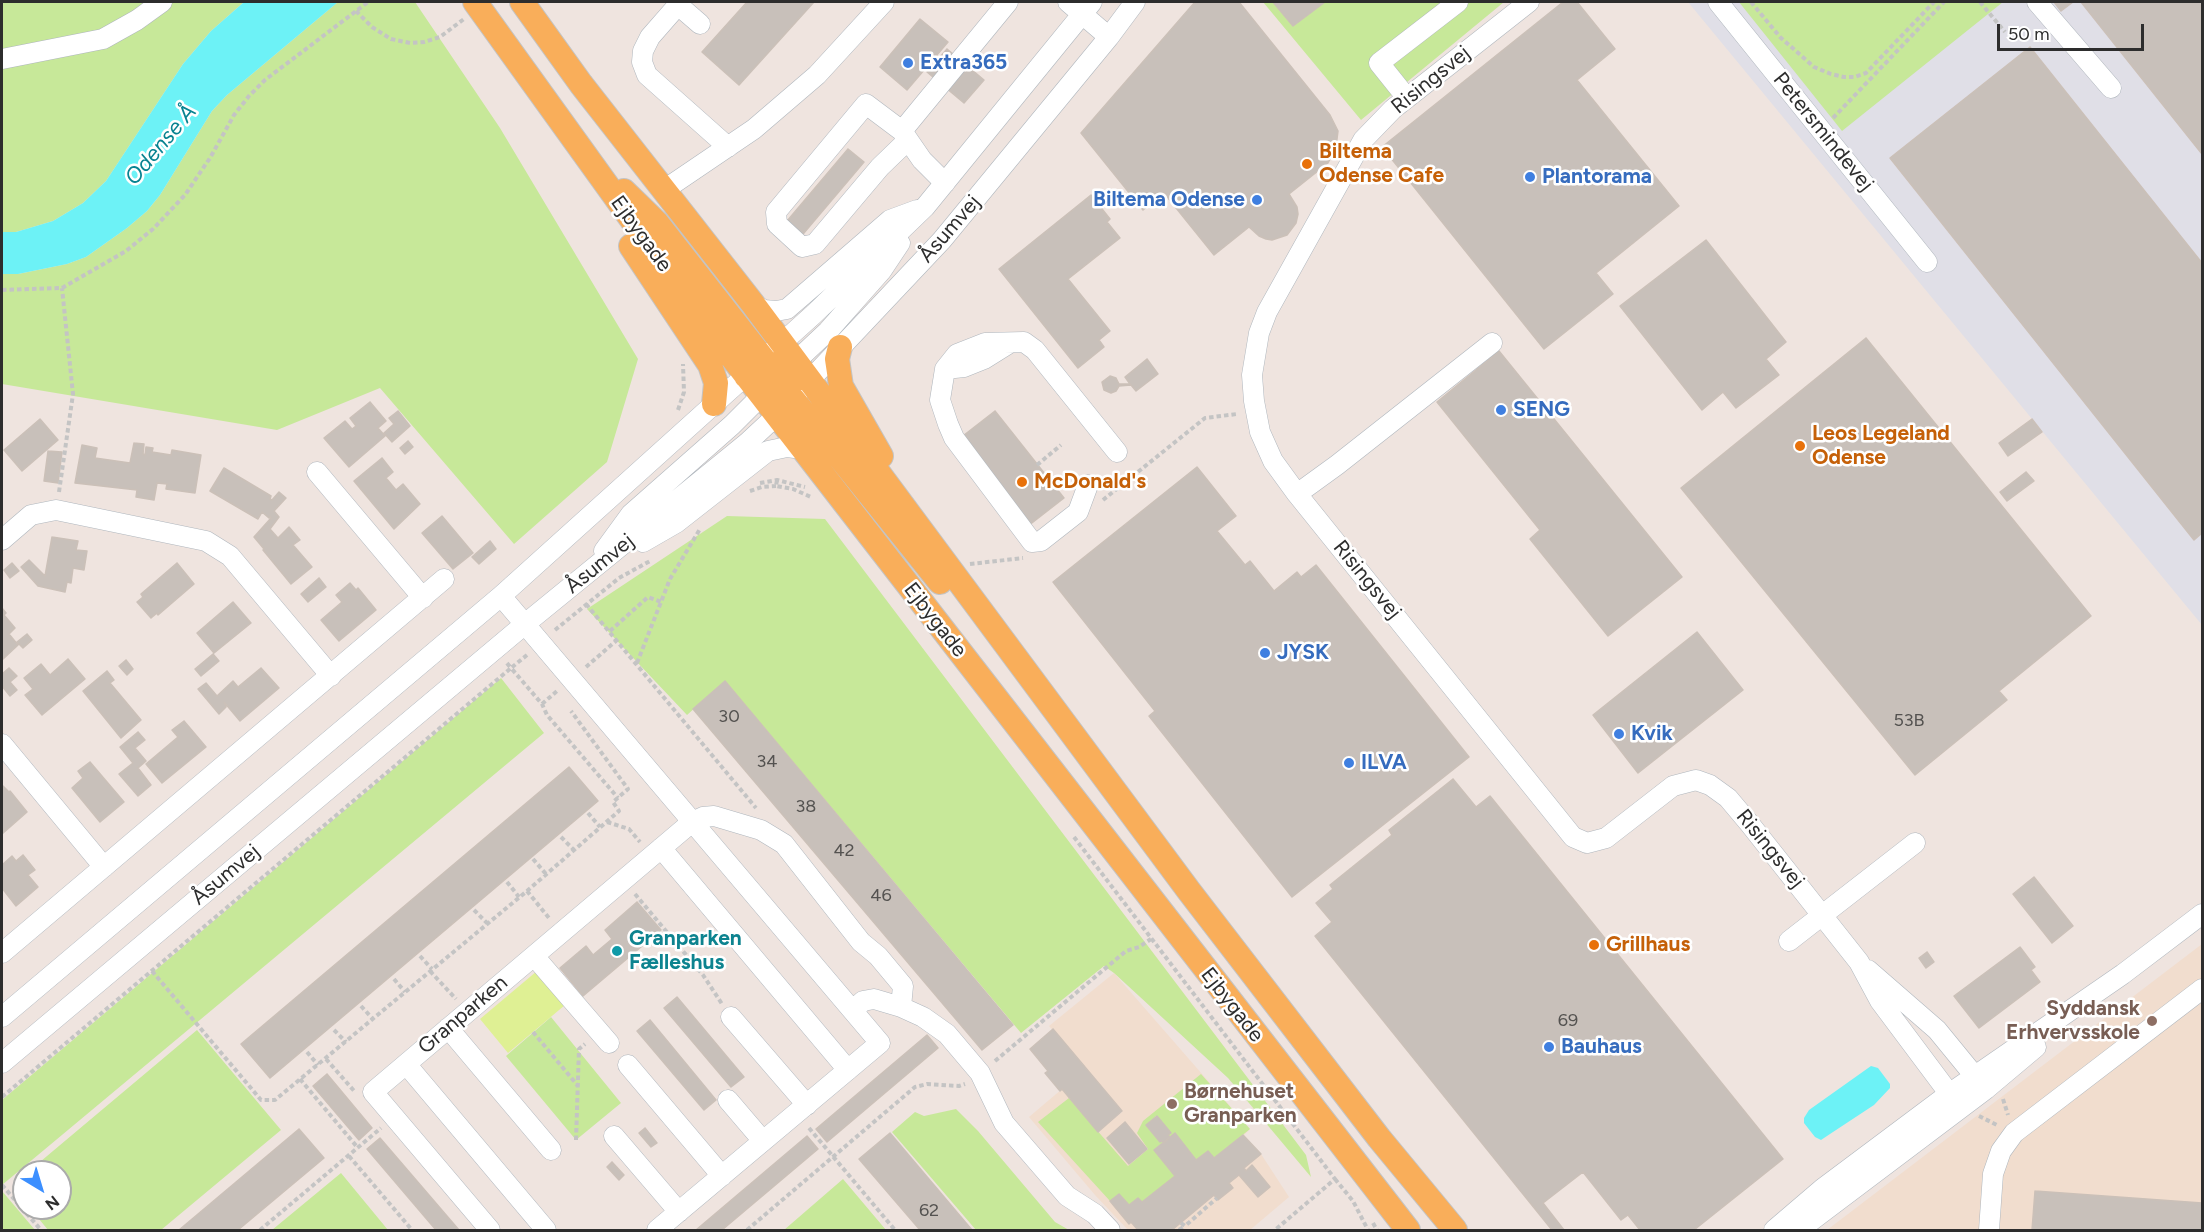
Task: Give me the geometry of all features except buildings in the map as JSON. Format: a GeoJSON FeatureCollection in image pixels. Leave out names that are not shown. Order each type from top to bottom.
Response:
{"type":"FeatureCollection","features":[{"type":"Feature","properties":{"kind":"main road","name":"Ejbygade"},"geometry":{"type":"LineString","coordinates":[[522,2],[581,84],[753,304],[782,376],[905,511],[1189,891],[1379,1138],[1455,1230]]}},
{"type":"Feature","properties":{"kind":"main road","name":"Ejbygade"},"geometry":{"type":"LineString","coordinates":[[477,4],[575,143],[746,376],[782,376]]}},
{"type":"Feature","properties":{"kind":"main road"},"geometry":{"type":"LineString","coordinates":[[575,143],[656,222],[782,376],[936,578],[1021,666]]}},
{"type":"Feature","properties":{"kind":"main road"},"geometry":{"type":"LineString","coordinates":[[575,143],[634,252],[710,365],[716,383],[714,404]]}},
{"type":"Feature","properties":{"kind":"main road"},"geometry":{"type":"LineString","coordinates":[[840,347],[837,359],[841,386],[877,447],[905,511]]}},
{"type":"Feature","properties":{"kind":"main road","name":"Ejbygade"},"geometry":{"type":"LineString","coordinates":[[782,376],[776,416],[803,449],[1160,932],[1408,1230]]}},
{"type":"Feature","properties":{"kind":"main road"},"geometry":{"type":"LineString","coordinates":[[1390,1208],[1415,1230]]}},
{"type":"Feature","properties":{"kind":"street"},"geometry":{"type":"LineString","coordinates":[[2,59],[103,39],[137,20],[162,2]]}},
{"type":"Feature","properties":{"kind":"street"},"geometry":{"type":"LineString","coordinates":[[664,190],[754,129],[817,75],[884,2]]}},
{"type":"Feature","properties":{"kind":"street"},"geometry":{"type":"LineString","coordinates":[[945,183],[922,160],[905,136],[866,104],[776,212],[777,224],[802,247],[815,244],[905,136],[1008,2]]}},
{"type":"Feature","properties":{"kind":"street","name":"Åsumvej"},"geometry":{"type":"LineString","coordinates":[[782,376],[840,347],[942,240],[1109,37],[1135,2]]}},
{"type":"Feature","properties":{"kind":"street"},"geometry":{"type":"LineString","coordinates":[[1407,98],[1379,63],[1458,2]]}},
{"type":"Feature","properties":{"kind":"street","name":"Risingsvej"},"geometry":{"type":"LineString","coordinates":[[1529,2],[1393,109],[1363,140],[1267,312],[1259,333],[1252,375],[1260,432],[1273,461],[1297,494],[1573,837],[1587,843],[1606,838],[1673,786],[1696,780],[1710,785],[1728,798],[1822,914],[1859,962],[1880,1001],[1954,1101]]}},
{"type":"Feature","properties":{"kind":"street","name":"Petersmindevej"},"geometry":{"type":"LineString","coordinates":[[1718,2],[1927,262]]}},
{"type":"Feature","properties":{"kind":"street"},"geometry":{"type":"LineString","coordinates":[[2037,2],[2111,88]]}},
{"type":"Feature","properties":{"kind":"street"},"geometry":{"type":"LineString","coordinates":[[700,24],[678,5],[650,37],[643,51],[642,62],[647,75],[728,147]]}},
{"type":"Feature","properties":{"kind":"street"},"geometry":{"type":"LineString","coordinates":[[1081,6],[1109,37]]}},
{"type":"Feature","properties":{"kind":"street","name":"Åsumvej"},"geometry":{"type":"LineString","coordinates":[[782,376],[828,331],[882,270],[925,207],[1081,6]]}},
{"type":"Feature","properties":{"kind":"street"},"geometry":{"type":"LineString","coordinates":[[753,304],[776,311],[787,309],[890,220],[925,207]]}},
{"type":"Feature","properties":{"kind":"street"},"geometry":{"type":"LineString","coordinates":[[1088,484],[1078,512],[1041,541],[1032,543],[954,438],[940,400],[945,369],[957,354],[986,343],[1024,342],[1035,350],[1117,452]]}},
{"type":"Feature","properties":{"kind":"street"},"geometry":{"type":"LineString","coordinates":[[1297,494],[1492,343]]}},
{"type":"Feature","properties":{"kind":"street","name":"Åsumvej"},"geometry":{"type":"LineString","coordinates":[[2,1017],[501,596],[746,376]]}},
{"type":"Feature","properties":{"kind":"street"},"geometry":{"type":"LineString","coordinates":[[591,570],[631,514],[732,425],[782,376]]}},
{"type":"Feature","properties":{"kind":"street","name":"Åsumvej"},"geometry":{"type":"LineString","coordinates":[[2,1063],[525,624],[673,505],[776,416]]}},
{"type":"Feature","properties":{"kind":"street"},"geometry":{"type":"LineString","coordinates":[[591,570],[676,523],[768,451],[787,447],[803,449]]}},
{"type":"Feature","properties":{"kind":"street"},"geometry":{"type":"LineString","coordinates":[[317,472],[423,598]]}},
{"type":"Feature","properties":{"kind":"street"},"geometry":{"type":"LineString","coordinates":[[2,540],[31,515],[56,510],[206,541],[230,556],[331,676]]}},
{"type":"Feature","properties":{"kind":"street"},"geometry":{"type":"LineString","coordinates":[[2,953],[444,579]]}},
{"type":"Feature","properties":{"kind":"street"},"geometry":{"type":"LineString","coordinates":[[501,596],[880,1043],[657,1230]]}},
{"type":"Feature","properties":{"kind":"street"},"geometry":{"type":"LineString","coordinates":[[2,744],[104,867]]}},
{"type":"Feature","properties":{"kind":"street"},"geometry":{"type":"LineString","coordinates":[[692,822],[703,817],[714,816],[761,830],[784,844],[861,942],[878,956],[903,986],[901,1007]]}},
{"type":"Feature","properties":{"kind":"street","name":"Granparken"},"geometry":{"type":"LineString","coordinates":[[373,1092],[692,822]]}},
{"type":"Feature","properties":{"kind":"street"},"geometry":{"type":"LineString","coordinates":[[1789,941],[1915,843]]}},
{"type":"Feature","properties":{"kind":"street"},"geometry":{"type":"LineString","coordinates":[[661,848],[848,1070]]}},
{"type":"Feature","properties":{"kind":"street"},"geometry":{"type":"LineString","coordinates":[[1774,1230],[1822,1189],[1954,1101],[2202,914]]}},
{"type":"Feature","properties":{"kind":"street"},"geometry":{"type":"LineString","coordinates":[[534,956],[604,1037]]}},
{"type":"Feature","properties":{"kind":"street","name":"Risingsvej"},"geometry":{"type":"LineString","coordinates":[[1859,962],[1937,1030],[1980,1082]]}},
{"type":"Feature","properties":{"kind":"street"},"geometry":{"type":"LineString","coordinates":[[1989,1230],[1993,1174],[2001,1151],[2014,1133],[2202,989]]}},
{"type":"Feature","properties":{"kind":"street"},"geometry":{"type":"LineString","coordinates":[[853,1010],[863,1001],[874,999],[901,1007],[923,1017],[947,1034],[981,1073],[1004,1123],[1067,1196],[1095,1214],[1110,1230]]}},
{"type":"Feature","properties":{"kind":"street"},"geometry":{"type":"LineString","coordinates":[[731,1017],[807,1105]]}},
{"type":"Feature","properties":{"kind":"street"},"geometry":{"type":"LineString","coordinates":[[448,1028],[551,1150]]}},
{"type":"Feature","properties":{"kind":"street"},"geometry":{"type":"LineString","coordinates":[[406,1064],[546,1230]]}},
{"type":"Feature","properties":{"kind":"street"},"geometry":{"type":"LineString","coordinates":[[628,1065],[722,1176]]}},
{"type":"Feature","properties":{"kind":"street"},"geometry":{"type":"LineString","coordinates":[[373,1092],[490,1230]]}},
{"type":"Feature","properties":{"kind":"street"},"geometry":{"type":"LineString","coordinates":[[728,1100],[763,1141]]}},
{"type":"Feature","properties":{"kind":"street"},"geometry":{"type":"LineString","coordinates":[[1798,1230],[1954,1101]]}},
{"type":"Feature","properties":{"kind":"street"},"geometry":{"type":"LineString","coordinates":[[614,1136],[679,1212]]}},
{"type":"Feature","properties":{"kind":"path"},"geometry":{"type":"LineString","coordinates":[[2,290],[62,288],[126,251],[153,229],[185,195],[210,158],[234,115],[249,96],[265,80],[368,2]]}},
{"type":"Feature","properties":{"kind":"path"},"geometry":{"type":"LineString","coordinates":[[1751,2],[1780,37],[1814,67],[1831,74],[1855,77],[1866,73],[1934,2]]}},
{"type":"Feature","properties":{"kind":"path"},"geometry":{"type":"LineString","coordinates":[[1821,130],[1944,2]]}},
{"type":"Feature","properties":{"kind":"path"},"geometry":{"type":"LineString","coordinates":[[1980,2],[2005,32]]}},
{"type":"Feature","properties":{"kind":"path"},"geometry":{"type":"LineString","coordinates":[[356,11],[372,27],[391,39],[410,43],[440,37],[477,4]]}},
{"type":"Feature","properties":{"kind":"path"},"geometry":{"type":"LineString","coordinates":[[56,510],[73,394],[62,288]]}},
{"type":"Feature","properties":{"kind":"path"},"geometry":{"type":"LineString","coordinates":[[670,443],[675,416],[684,392],[683,361]]}},
{"type":"Feature","properties":{"kind":"path"},"geometry":{"type":"LineString","coordinates":[[1037,465],[1061,445]]}},
{"type":"Feature","properties":{"kind":"path"},"geometry":{"type":"LineString","coordinates":[[754,484],[777,480],[813,490]]}},
{"type":"Feature","properties":{"kind":"path"},"geometry":{"type":"LineString","coordinates":[[777,480],[776,486],[808,494],[815,500]]}},
{"type":"Feature","properties":{"kind":"path"},"geometry":{"type":"LineString","coordinates":[[636,663],[670,579],[702,523],[694,529]]}},
{"type":"Feature","properties":{"kind":"path"},"geometry":{"type":"LineString","coordinates":[[2,1097],[586,604],[619,578],[652,560]]}},
{"type":"Feature","properties":{"kind":"path"},"geometry":{"type":"LineString","coordinates":[[591,570],[586,604],[763,817],[761,830]]}},
{"type":"Feature","properties":{"kind":"path"},"geometry":{"type":"LineString","coordinates":[[609,631],[648,597],[661,602]]}},
{"type":"Feature","properties":{"kind":"path"},"geometry":{"type":"LineString","coordinates":[[496,650],[542,704],[547,715],[618,798]]}},
{"type":"Feature","properties":{"kind":"path"},"geometry":{"type":"LineString","coordinates":[[556,692],[563,700]]}},
{"type":"Feature","properties":{"kind":"path"},"geometry":{"type":"LineString","coordinates":[[152,971],[261,1100],[275,1100],[527,891],[619,811],[613,802],[628,789],[569,709]]}},
{"type":"Feature","properties":{"kind":"path"},"geometry":{"type":"LineString","coordinates":[[588,813],[600,827]]}},
{"type":"Feature","properties":{"kind":"path"},"geometry":{"type":"LineString","coordinates":[[606,822],[629,829],[638,839]]}},
{"type":"Feature","properties":{"kind":"path"},"geometry":{"type":"LineString","coordinates":[[1073,836],[1160,932],[1335,1179],[1353,1201],[1368,1230]]}},
{"type":"Feature","properties":{"kind":"path"},"geometry":{"type":"LineString","coordinates":[[561,837],[574,850]]}},
{"type":"Feature","properties":{"kind":"path"},"geometry":{"type":"LineString","coordinates":[[533,859],[546,874]]}},
{"type":"Feature","properties":{"kind":"path"},"geometry":{"type":"LineString","coordinates":[[623,880],[703,975],[731,1017]]}},
{"type":"Feature","properties":{"kind":"path"},"geometry":{"type":"LineString","coordinates":[[507,882],[519,897]]}},
{"type":"Feature","properties":{"kind":"path"},"geometry":{"type":"LineString","coordinates":[[527,891],[545,914]]}},
{"type":"Feature","properties":{"kind":"path"},"geometry":{"type":"LineString","coordinates":[[474,910],[487,923]]}},
{"type":"Feature","properties":{"kind":"path"},"geometry":{"type":"LineString","coordinates":[[747,1230],[915,1087],[927,1084],[959,1086],[972,1080],[1126,951],[1139,948],[1160,932]]}},
{"type":"Feature","properties":{"kind":"path"},"geometry":{"type":"LineString","coordinates":[[420,956],[451,994]]}},
{"type":"Feature","properties":{"kind":"path"},"geometry":{"type":"LineString","coordinates":[[394,979],[405,992]]}},
{"type":"Feature","properties":{"kind":"path"},"geometry":{"type":"LineString","coordinates":[[362,1006],[373,1019]]}},
{"type":"Feature","properties":{"kind":"path"},"geometry":{"type":"LineString","coordinates":[[333,1030],[346,1042]]}},
{"type":"Feature","properties":{"kind":"path"},"geometry":{"type":"LineString","coordinates":[[533,1032],[578,1086]]}},
{"type":"Feature","properties":{"kind":"path"},"geometry":{"type":"LineString","coordinates":[[576,1140],[579,1049],[604,1037]]}},
{"type":"Feature","properties":{"kind":"path"},"geometry":{"type":"LineString","coordinates":[[308,1052],[318,1065]]}},
{"type":"Feature","properties":{"kind":"path"},"geometry":{"type":"LineString","coordinates":[[326,1059],[356,1094],[373,1092]]}},
{"type":"Feature","properties":{"kind":"path"},"geometry":{"type":"LineString","coordinates":[[300,1079],[358,1148]]}},
{"type":"Feature","properties":{"kind":"path"},"geometry":{"type":"LineString","coordinates":[[812,1131],[895,1230]]}},
{"type":"Feature","properties":{"kind":"path"},"geometry":{"type":"LineString","coordinates":[[260,1230],[377,1132]]}},
{"type":"Feature","properties":{"kind":"path"},"geometry":{"type":"LineString","coordinates":[[349,1156],[412,1230]]}},
{"type":"Feature","properties":{"kind":"path"},"geometry":{"type":"LineString","coordinates":[[1275,1230],[1335,1179]]}},
{"type":"Feature","properties":{"kind":"path"},"geometry":{"type":"LineString","coordinates":[[2,1185],[41,1230]]}},
{"type":"Feature","properties":{"kind":"path"},"geometry":{"type":"LineString","coordinates":[[1179,1230],[1217,1198]]}},
{"type":"Feature","properties":{"kind":"shaded area"},"geometry":{"type":"Polygon","coordinates":[[[1688,2],[2202,2],[2202,625],[1688,2]]]}},
{"type":"Feature","properties":{"kind":"shaded area","name":"Syddansk Erhvervsskole"},"geometry":{"type":"Polygon","coordinates":[[[2202,944],[2202,1230],[1827,1230],[2202,944]]]}},
{"type":"Feature","properties":{"kind":"shaded area","name":"Børnehuset Granparken"},"geometry":{"type":"Polygon","coordinates":[[[1114,973],[1250,1129],[1244,1135],[1261,1154],[1289,1197],[1250,1230],[1128,1230],[1029,1117],[1062,1089],[1098,1132],[1122,1112],[1049,1026],[1114,973]]]}},
{"type":"Feature","properties":{"kind":"green space"},"geometry":{"type":"Polygon","coordinates":[[[2,2],[244,2],[211,31],[183,64],[106,181],[83,203],[53,221],[16,232],[2,232],[2,2]]]}},
{"type":"Feature","properties":{"kind":"green space"},"geometry":{"type":"Polygon","coordinates":[[[338,2],[415,2],[500,128],[638,359],[607,462],[514,544],[380,388],[277,430],[2,384],[2,274],[18,274],[67,264],[86,257],[127,228],[147,211],[160,195],[212,111],[227,95],[338,2]]]}},
{"type":"Feature","properties":{"kind":"green space"},"geometry":{"type":"Polygon","coordinates":[[[1263,2],[1504,2],[1361,120],[1263,2]]]}},
{"type":"Feature","properties":{"kind":"green space"},"geometry":{"type":"Polygon","coordinates":[[[1739,2],[2003,2],[1842,131],[1739,2]]]}},
{"type":"Feature","properties":{"kind":"green space"},"geometry":{"type":"Polygon","coordinates":[[[727,516],[825,519],[1306,1155],[1311,1177],[1228,1078],[1104,966],[1021,1033],[725,681],[687,715],[587,609],[727,516]]]}},
{"type":"Feature","properties":{"kind":"green space"},"geometry":{"type":"Polygon","coordinates":[[[501,678],[544,733],[32,1160],[12,1160],[12,1177],[2,1185],[2,1100],[501,678]]]}},
{"type":"Feature","properties":{"kind":"green space"},"geometry":{"type":"Polygon","coordinates":[[[537,971],[565,1005],[508,1053],[480,1019],[537,971]]]}},
{"type":"Feature","properties":{"kind":"green space"},"geometry":{"type":"Polygon","coordinates":[[[551,1017],[621,1103],[576,1140],[506,1056],[551,1017]]]}},
{"type":"Feature","properties":{"kind":"green space"},"geometry":{"type":"Polygon","coordinates":[[[197,1030],[281,1130],[161,1230],[48,1230],[40,1220],[72,1220],[72,1160],[42,1160],[197,1030]]]}},
{"type":"Feature","properties":{"kind":"green space"},"geometry":{"type":"Polygon","coordinates":[[[1201,1074],[1250,1129],[1214,1158],[1208,1151],[1196,1160],[1175,1134],[1170,1137],[1168,1135],[1170,1133],[1156,1116],[1146,1125],[1160,1142],[1164,1143],[1154,1150],[1175,1176],[1142,1202],[1138,1198],[1129,1205],[1119,1194],[1110,1201],[1038,1122],[1069,1098],[1128,1166],[1148,1149],[1137,1133],[1143,1121],[1201,1074]]]}},
{"type":"Feature","properties":{"kind":"green space"},"geometry":{"type":"Polygon","coordinates":[[[956,1109],[978,1131],[1055,1222],[1069,1230],[976,1230],[892,1132],[915,1112],[924,1116],[956,1109]]]}},
{"type":"Feature","properties":{"kind":"green space"},"geometry":{"type":"Polygon","coordinates":[[[341,1173],[388,1230],[272,1230],[341,1173]]]}},
{"type":"Feature","properties":{"kind":"green space"},"geometry":{"type":"Polygon","coordinates":[[[843,1179],[886,1230],[784,1230],[843,1179]]]}},
{"type":"Feature","properties":{"kind":"green space"},"geometry":{"type":"Polygon","coordinates":[[[2,1191],[12,1203],[12,1220],[27,1220],[35,1230],[2,1230],[2,1191]]]}},
{"type":"Feature","properties":{"kind":"water","name":"Odense Å"},"geometry":{"type":"Polygon","coordinates":[[[244,2],[338,2],[227,95],[212,111],[160,195],[147,211],[127,228],[86,257],[67,264],[18,274],[2,274],[2,232],[16,232],[53,221],[83,203],[106,181],[183,64],[211,31],[244,2]]]}},
{"type":"Feature","properties":{"kind":"water"},"geometry":{"type":"Polygon","coordinates":[[[1871,1066],[1878,1068],[1890,1084],[1890,1088],[1874,1105],[1821,1140],[1815,1137],[1804,1123],[1809,1110],[1871,1066]]]}},
{"type":"Feature","properties":{"kind":"place","name":"Extra365"},"geometry":{"type":"Point","coordinates":[908,63]}},
{"type":"Feature","properties":{"kind":"place","name":"Biltema Odense Cafe"},"geometry":{"type":"Point","coordinates":[1307,164]}},
{"type":"Feature","properties":{"kind":"place","name":"Plantorama"},"geometry":{"type":"Point","coordinates":[1530,177]}},
{"type":"Feature","properties":{"kind":"place","name":"Biltema Odense"},"geometry":{"type":"Point","coordinates":[1257,200]}},
{"type":"Feature","properties":{"kind":"place","name":"SENG"},"geometry":{"type":"Point","coordinates":[1501,410]}},
{"type":"Feature","properties":{"kind":"place","name":"Leos Legeland Odense"},"geometry":{"type":"Point","coordinates":[1800,446]}},
{"type":"Feature","properties":{"kind":"place","name":"McDonald's"},"geometry":{"type":"Point","coordinates":[1022,482]}},
{"type":"Feature","properties":{"kind":"place","name":"JYSK"},"geometry":{"type":"Point","coordinates":[1265,653]}},
{"type":"Feature","properties":{"kind":"place","name":"Kvik"},"geometry":{"type":"Point","coordinates":[1619,734]}},
{"type":"Feature","properties":{"kind":"place","name":"ILVA"},"geometry":{"type":"Point","coordinates":[1349,763]}},
{"type":"Feature","properties":{"kind":"place","name":"Grillhaus"},"geometry":{"type":"Point","coordinates":[1594,945]}},
{"type":"Feature","properties":{"kind":"place","name":"Granparken Fælleshus"},"geometry":{"type":"Point","coordinates":[617,951]}},
{"type":"Feature","properties":{"kind":"place","name":"Syddansk Erhvervsskole"},"geometry":{"type":"Point","coordinates":[2152,1021]}},
{"type":"Feature","properties":{"kind":"place","name":"Bauhaus"},"geometry":{"type":"Point","coordinates":[1549,1047]}},
{"type":"Feature","properties":{"kind":"place","name":"Børnehuset Granparken"},"geometry":{"type":"Point","coordinates":[1172,1104]}}]}
